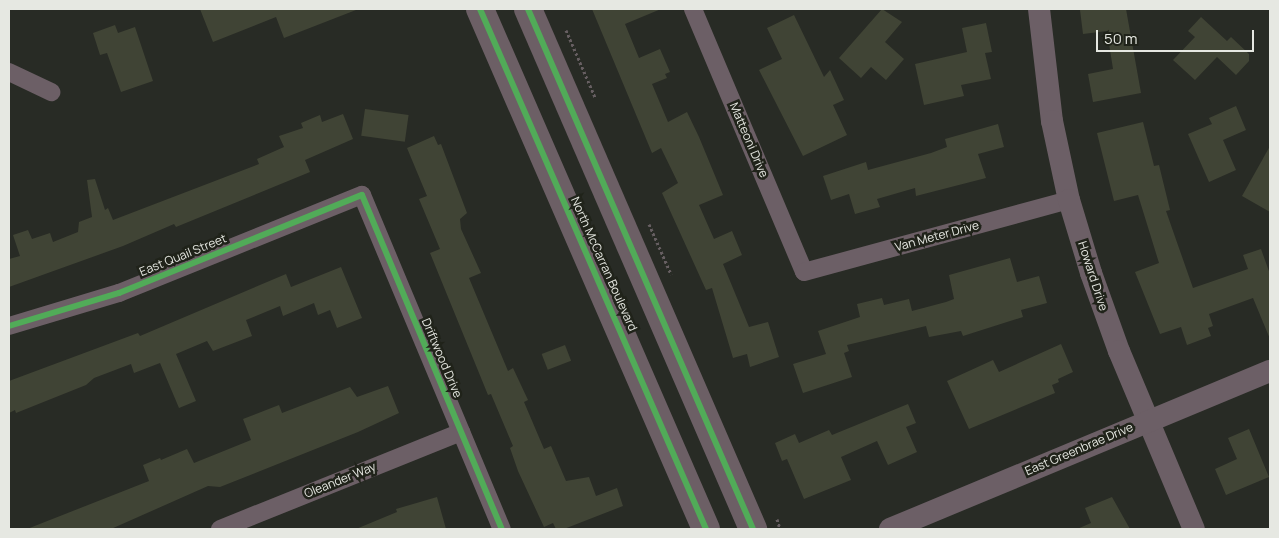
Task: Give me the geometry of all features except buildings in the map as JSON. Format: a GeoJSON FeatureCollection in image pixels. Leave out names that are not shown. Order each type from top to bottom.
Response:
{"type":"FeatureCollection","features":[{"type":"Feature","properties":{"kind":"main road","name":"North McCarran Boulevard"},"geometry":{"type":"LineString","coordinates":[[480,9],[706,529]]}},
{"type":"Feature","properties":{"kind":"main road"},"geometry":{"type":"LineString","coordinates":[[528,9],[753,529]]}},
{"type":"Feature","properties":{"kind":"street","name":"Matteoni Drive"},"geometry":{"type":"LineString","coordinates":[[693,9],[804,272]]}},
{"type":"Feature","properties":{"kind":"street","name":"Howard Drive"},"geometry":{"type":"LineString","coordinates":[[1039,9],[1052,121],[1069,200],[1094,282],[1148,420],[1194,529]]}},
{"type":"Feature","properties":{"kind":"street"},"geometry":{"type":"LineString","coordinates":[[9,72],[52,92]]}},
{"type":"Feature","properties":{"kind":"street","name":"East Quail Street"},"geometry":{"type":"LineString","coordinates":[[9,326],[119,293],[362,195]]}},
{"type":"Feature","properties":{"kind":"street","name":"Driftwood Drive"},"geometry":{"type":"LineString","coordinates":[[362,195],[502,529]]}},
{"type":"Feature","properties":{"kind":"street","name":"Van Meter Drive"},"geometry":{"type":"LineString","coordinates":[[804,272],[1069,200]]}},
{"type":"Feature","properties":{"kind":"street","name":"East Greenbrae Drive"},"geometry":{"type":"LineString","coordinates":[[890,529],[1148,420],[1270,371]]}},
{"type":"Feature","properties":{"kind":"street","name":"Oleander Way"},"geometry":{"type":"LineString","coordinates":[[220,529],[460,432]]}},
{"type":"Feature","properties":{"kind":"cycle path"},"geometry":{"type":"LineString","coordinates":[[480,9],[706,529]]}},
{"type":"Feature","properties":{"kind":"cycle path"},"geometry":{"type":"LineString","coordinates":[[528,9],[753,529]]}},
{"type":"Feature","properties":{"kind":"cycle path"},"geometry":{"type":"LineString","coordinates":[[9,326],[119,293],[362,195],[502,529]]}}]}
